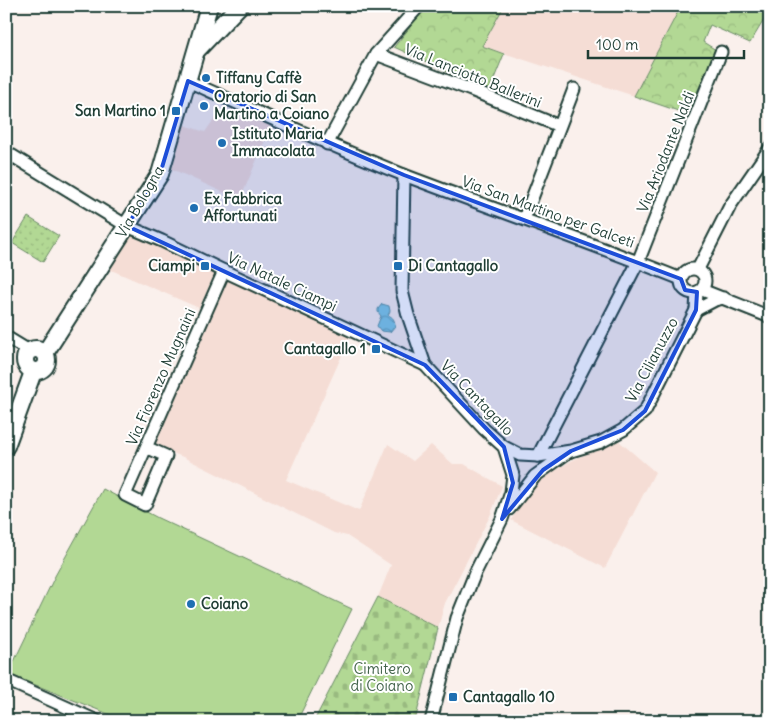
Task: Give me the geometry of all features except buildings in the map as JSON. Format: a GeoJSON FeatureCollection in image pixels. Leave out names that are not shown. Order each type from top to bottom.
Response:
{"type":"FeatureCollection","features":[{"type":"Feature","properties":{"kind":"street"},"geometry":{"type":"LineString","coordinates":[[210,6],[218,12],[236,10]]}},
{"type":"Feature","properties":{"kind":"street","name":"Via Bologna"},"geometry":{"type":"LineString","coordinates":[[6,446],[33,372],[44,368],[47,361],[37,352],[127,226],[160,174],[195,51],[210,6]]}},
{"type":"Feature","properties":{"kind":"street"},"geometry":{"type":"LineString","coordinates":[[328,144],[376,54],[419,6]]}},
{"type":"Feature","properties":{"kind":"street"},"geometry":{"type":"LineString","coordinates":[[195,51],[236,10]]}},
{"type":"Feature","properties":{"kind":"street","name":"Via Ariodante Naldi"},"geometry":{"type":"LineString","coordinates":[[538,456],[638,262],[721,52]]}},
{"type":"Feature","properties":{"kind":"street","name":"Via Lanciotto Ballerini"},"geometry":{"type":"LineString","coordinates":[[376,54],[559,126]]}},
{"type":"Feature","properties":{"kind":"street","name":"Via San Martino per Galceti"},"geometry":{"type":"LineString","coordinates":[[188,81],[328,144],[404,175],[681,279]]}},
{"type":"Feature","properties":{"kind":"street"},"geometry":{"type":"LineString","coordinates":[[524,219],[574,89]]}},
{"type":"Feature","properties":{"kind":"street","name":"Via Cilianuzzo"},"geometry":{"type":"LineString","coordinates":[[504,447],[520,455],[538,456],[571,451],[600,442],[623,430],[645,411],[696,310],[700,291],[705,283],[701,272],[730,206],[770,148]]}},
{"type":"Feature","properties":{"kind":"street","name":"Via Natale Ciampi"},"geometry":{"type":"LineString","coordinates":[[9,160],[127,226],[425,365]]}},
{"type":"Feature","properties":{"kind":"street","name":"Via Cantagallo"},"geometry":{"type":"LineString","coordinates":[[404,175],[402,291],[425,365],[484,429],[504,447],[511,467],[513,484],[502,519],[475,573],[457,618],[431,721]]}},
{"type":"Feature","properties":{"kind":"street"},"geometry":{"type":"LineString","coordinates":[[701,272],[687,270],[681,279],[683,288],[689,292],[700,291],[724,298],[770,317]]}},
{"type":"Feature","properties":{"kind":"street","name":"Via Fiorenzo Mugnaini"},"geometry":{"type":"LineString","coordinates":[[146,447],[166,456],[145,505],[125,495],[146,447],[224,271]]}},
{"type":"Feature","properties":{"kind":"street"},"geometry":{"type":"LineString","coordinates":[[696,310],[715,300],[724,298]]}},
{"type":"Feature","properties":{"kind":"street"},"geometry":{"type":"LineString","coordinates":[[6,337],[37,352]]}},
{"type":"Feature","properties":{"kind":"street"},"geometry":{"type":"LineString","coordinates":[[502,519],[536,476],[571,451]]}},
{"type":"Feature","properties":{"kind":"street"},"geometry":{"type":"LineString","coordinates":[[6,680],[98,721]]}},
{"type":"Feature","properties":{"kind":"highlighted area"},"geometry":{"type":"Polygon","coordinates":[[[188,81],[404,175],[681,279],[685,290],[697,292],[696,310],[645,411],[623,430],[571,451],[543,470],[502,519],[513,483],[504,447],[425,365],[127,226],[160,174],[188,81]]]}},
{"type":"Feature","properties":{"kind":"shaded area"},"geometry":{"type":"Polygon","coordinates":[[[504,6],[681,6],[634,96],[482,46],[504,6]]]}},
{"type":"Feature","properties":{"kind":"shaded area","name":"Istituto Maria Immacolata"},"geometry":{"type":"Polygon","coordinates":[[[232,108],[271,126],[240,200],[172,169],[184,125],[205,132],[217,115],[229,119],[232,108]]]}},
{"type":"Feature","properties":{"kind":"shaded area"},"geometry":{"type":"Polygon","coordinates":[[[132,234],[215,274],[199,308],[109,269],[132,234]]]}},
{"type":"Feature","properties":{"kind":"shaded area"},"geometry":{"type":"Polygon","coordinates":[[[226,278],[351,335],[286,480],[359,511],[388,444],[413,461],[431,445],[453,464],[464,464],[502,486],[490,516],[445,603],[438,628],[378,597],[391,565],[347,536],[334,533],[183,457],[154,446],[226,278]]]}},
{"type":"Feature","properties":{"kind":"shaded area"},"geometry":{"type":"Polygon","coordinates":[[[619,441],[655,472],[605,568],[511,520],[528,493],[544,477],[573,460],[619,441]]]}},
{"type":"Feature","properties":{"kind":"green space"},"geometry":{"type":"Polygon","coordinates":[[[427,6],[504,6],[482,46],[504,54],[489,91],[394,47],[427,6]]]}},
{"type":"Feature","properties":{"kind":"green space"},"geometry":{"type":"Polygon","coordinates":[[[681,6],[770,6],[770,10],[750,43],[710,25],[703,42],[716,50],[687,114],[634,96],[681,6]]]}},
{"type":"Feature","properties":{"kind":"green space"},"geometry":{"type":"Polygon","coordinates":[[[28,217],[59,236],[43,262],[12,243],[28,217]]]}},
{"type":"Feature","properties":{"kind":"green space","name":"Coiano"},"geometry":{"type":"Polygon","coordinates":[[[103,489],[158,518],[352,609],[297,721],[126,721],[8,674],[55,576],[103,489]]]}},
{"type":"Feature","properties":{"kind":"green space","name":"Cimitero di Coiano"},"geometry":{"type":"Polygon","coordinates":[[[378,597],[438,628],[415,721],[314,721],[378,597]]]}},
{"type":"Feature","properties":{"kind":"water"},"geometry":{"type":"Polygon","coordinates":[[[382,304],[389,306],[390,311],[388,315],[395,322],[395,326],[390,332],[381,331],[377,326],[381,316],[378,309],[382,304]]]}},
{"type":"Feature","properties":{"kind":"place","name":"Tiffany Caffè"},"geometry":{"type":"Point","coordinates":[206,78]}},
{"type":"Feature","properties":{"kind":"place","name":"Oratorio di San Martino a Coiano"},"geometry":{"type":"Point","coordinates":[204,106]}},
{"type":"Feature","properties":{"kind":"place","name":"San Martino 1"},"geometry":{"type":"Point","coordinates":[176,111]}},
{"type":"Feature","properties":{"kind":"place","name":"Istituto Maria Immacolata"},"geometry":{"type":"Point","coordinates":[222,143]}},
{"type":"Feature","properties":{"kind":"place","name":"Ex Fabbrica Affortunati"},"geometry":{"type":"Point","coordinates":[194,208]}},
{"type":"Feature","properties":{"kind":"place","name":"Ciampi"},"geometry":{"type":"Point","coordinates":[205,266]}},
{"type":"Feature","properties":{"kind":"place","name":"Di Cantagallo"},"geometry":{"type":"Point","coordinates":[398,266]}},
{"type":"Feature","properties":{"kind":"place","name":"Cantagallo 1"},"geometry":{"type":"Point","coordinates":[376,349]}},
{"type":"Feature","properties":{"kind":"place","name":"Coiano"},"geometry":{"type":"Point","coordinates":[191,604]}},
{"type":"Feature","properties":{"kind":"place","name":"Cantagallo 10"},"geometry":{"type":"Point","coordinates":[453,697]}}]}
